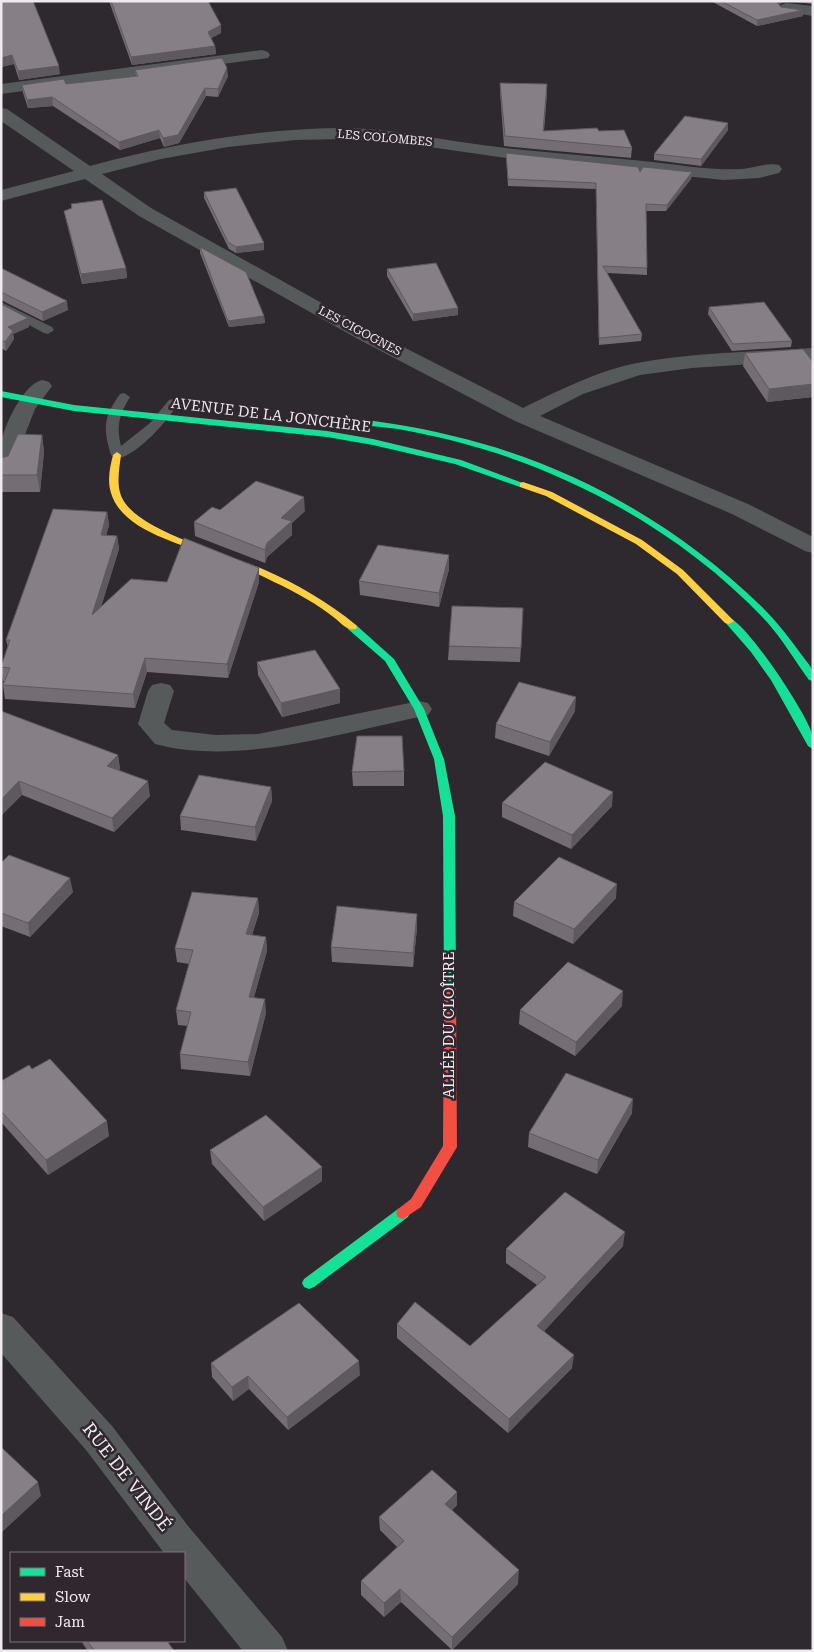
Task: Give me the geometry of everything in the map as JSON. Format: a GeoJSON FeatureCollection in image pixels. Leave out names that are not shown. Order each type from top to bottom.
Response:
{"type":"FeatureCollection","features":[{"type":"Feature","properties":{"kind":"street"},"geometry":{"type":"LineString","coordinates":[[786,8],[813,11]]}},
{"type":"Feature","properties":{"kind":"street"},"geometry":{"type":"LineString","coordinates":[[1,89],[262,55]]}},
{"type":"Feature","properties":{"kind":"street","name":"LES CIGOGNES"},"geometry":{"type":"LineString","coordinates":[[1,113],[145,212],[365,335],[523,416],[740,509],[813,546]]}},
{"type":"Feature","properties":{"kind":"street","name":"LES COLOMBES"},"geometry":{"type":"LineString","coordinates":[[1,196],[199,146],[264,138],[331,134],[384,135],[434,141],[496,152],[746,176],[773,169]]}},
{"type":"Feature","properties":{"kind":"street"},"geometry":{"type":"LineString","coordinates":[[523,416],[576,390],[637,369],[692,362],[813,354]]}},
{"type":"Feature","properties":{"kind":"street"},"geometry":{"type":"LineString","coordinates":[[1,468],[21,416],[37,389]]}},
{"type":"Feature","properties":{"kind":"street","name":"AVENUE DE LA JONCHÈRE"},"geometry":{"type":"LineString","coordinates":[[1,394],[37,389],[74,408],[327,434],[374,442],[458,462],[558,498],[639,542],[680,572],[741,634],[771,670],[794,706],[813,746]]}},
{"type":"Feature","properties":{"kind":"street","name":"AVENUE DE LA JONCHÈRE"},"geometry":{"type":"LineString","coordinates":[[318,416],[407,427],[514,457],[570,479],[634,511],[712,564],[758,606],[799,655],[813,678]]}},
{"type":"Feature","properties":{"kind":"street","name":"ALLÉE DU CLOÎTRE"},"geometry":{"type":"LineString","coordinates":[[117,455],[112,486],[122,506],[150,529],[222,555],[287,583],[345,621],[388,659],[419,709],[439,758],[449,816],[450,1147],[416,1203],[309,1283]]}},
{"type":"Feature","properties":{"kind":"street"},"geometry":{"type":"LineString","coordinates":[[161,691],[151,724],[164,738],[215,743],[258,742],[419,709]]}},
{"type":"Feature","properties":{"kind":"street","name":"RUE DE VINDÉ"},"geometry":{"type":"LineString","coordinates":[[1,1328],[99,1438],[175,1538],[268,1651]]}},
{"type":"Feature","properties":{"kind":"lane"},"geometry":{"type":"LineString","coordinates":[[1,305],[48,330]]}},
{"type":"Feature","properties":{"kind":"lane"},"geometry":{"type":"LineString","coordinates":[[124,397],[113,412],[111,433],[117,455],[144,437],[163,418],[173,403]]}},
{"type":"Feature","properties":{"kind":"building"},"geometry":{"type":"Polygon","coordinates":[[[1,1],[33,1],[59,66],[18,71],[12,55],[1,58],[1,1]]]}},
{"type":"Feature","properties":{"kind":"building"},"geometry":{"type":"Polygon","coordinates":[[[111,1],[208,1],[221,25],[208,32],[215,46],[131,57],[111,1]]]}},
{"type":"Feature","properties":{"kind":"building"},"geometry":{"type":"Polygon","coordinates":[[[721,1],[778,1],[781,7],[803,10],[757,20],[721,1]]]}},
{"type":"Feature","properties":{"kind":"building"},"geometry":{"type":"Polygon","coordinates":[[[222,58],[227,68],[218,89],[205,88],[178,135],[163,138],[159,130],[119,142],[52,97],[27,100],[22,85],[64,79],[66,84],[138,76],[135,70],[222,58]]]}},
{"type":"Feature","properties":{"kind":"building"},"geometry":{"type":"Polygon","coordinates":[[[500,83],[547,84],[543,131],[597,128],[599,131],[624,130],[632,148],[505,136],[500,83]]]}},
{"type":"Feature","properties":{"kind":"building"},"geometry":{"type":"Polygon","coordinates":[[[685,116],[728,123],[701,159],[654,154],[685,116]]]}},
{"type":"Feature","properties":{"kind":"building"},"geometry":{"type":"Polygon","coordinates":[[[506,153],[638,167],[640,172],[643,167],[692,172],[667,205],[646,204],[647,268],[603,266],[642,334],[599,338],[596,183],[508,179],[506,153]]]}},
{"type":"Feature","properties":{"kind":"building"},"geometry":{"type":"Polygon","coordinates":[[[236,188],[264,243],[236,247],[228,242],[204,192],[236,188]]]}},
{"type":"Feature","properties":{"kind":"building"},"geometry":{"type":"Polygon","coordinates":[[[102,200],[126,268],[81,274],[64,211],[72,208],[71,204],[102,200]]]}},
{"type":"Feature","properties":{"kind":"building"},"geometry":{"type":"Polygon","coordinates":[[[200,247],[246,272],[264,316],[228,321],[200,247]]]}},
{"type":"Feature","properties":{"kind":"building"},"geometry":{"type":"Polygon","coordinates":[[[436,263],[458,308],[413,314],[387,269],[436,263]]]}},
{"type":"Feature","properties":{"kind":"building"},"geometry":{"type":"Polygon","coordinates":[[[1,268],[67,301],[42,312],[1,292],[1,268]]]}},
{"type":"Feature","properties":{"kind":"building"},"geometry":{"type":"Polygon","coordinates":[[[764,302],[792,341],[733,344],[709,307],[764,302]]]}},
{"type":"Feature","properties":{"kind":"building"},"geometry":{"type":"Polygon","coordinates":[[[1,304],[28,318],[8,327],[13,331],[5,342],[1,340],[1,304]]]}},
{"type":"Feature","properties":{"kind":"building"},"geometry":{"type":"Polygon","coordinates":[[[803,349],[813,362],[813,384],[769,389],[745,353],[803,349]]]}},
{"type":"Feature","properties":{"kind":"building"},"geometry":{"type":"Polygon","coordinates":[[[18,434],[42,435],[37,475],[1,475],[1,458],[8,456],[18,434]]]}},
{"type":"Feature","properties":{"kind":"building"},"geometry":{"type":"Polygon","coordinates":[[[256,481],[304,497],[281,518],[292,521],[267,543],[265,550],[194,522],[212,507],[220,510],[256,481]]]}},
{"type":"Feature","properties":{"kind":"building"},"geometry":{"type":"Polygon","coordinates":[[[53,509],[107,512],[101,535],[117,536],[92,615],[131,579],[167,582],[184,538],[259,568],[227,664],[145,658],[133,694],[3,685],[10,668],[1,667],[10,640],[6,640],[53,509]]]}},
{"type":"Feature","properties":{"kind":"building"},"geometry":{"type":"Polygon","coordinates":[[[378,545],[449,555],[439,593],[359,581],[378,545]]]}},
{"type":"Feature","properties":{"kind":"building"},"geometry":{"type":"Polygon","coordinates":[[[452,606],[523,608],[521,648],[449,646],[452,606]]]}},
{"type":"Feature","properties":{"kind":"building"},"geometry":{"type":"Polygon","coordinates":[[[315,650],[340,689],[281,703],[257,662],[315,650]]]}},
{"type":"Feature","properties":{"kind":"building"},"geometry":{"type":"Polygon","coordinates":[[[519,682],[576,697],[550,742],[496,724],[519,682]]]}},
{"type":"Feature","properties":{"kind":"building"},"geometry":{"type":"Polygon","coordinates":[[[1,711],[118,755],[107,766],[148,781],[112,818],[19,781],[1,800],[1,711]]]}},
{"type":"Feature","properties":{"kind":"building"},"geometry":{"type":"Polygon","coordinates":[[[357,736],[402,736],[404,771],[352,772],[357,736]]]}},
{"type":"Feature","properties":{"kind":"building"},"geometry":{"type":"Polygon","coordinates":[[[545,762],[613,792],[572,835],[502,803],[545,762]]]}},
{"type":"Feature","properties":{"kind":"building"},"geometry":{"type":"Polygon","coordinates":[[[199,775],[271,787],[255,827],[180,816],[199,775]]]}},
{"type":"Feature","properties":{"kind":"building"},"geometry":{"type":"Polygon","coordinates":[[[9,855],[70,878],[28,923],[1,913],[1,863],[9,855]]]}},
{"type":"Feature","properties":{"kind":"building"},"geometry":{"type":"Polygon","coordinates":[[[559,857],[617,884],[574,929],[514,902],[559,857]]]}},
{"type":"Feature","properties":{"kind":"building"},"geometry":{"type":"Polygon","coordinates":[[[192,892],[258,898],[246,934],[266,937],[249,997],[265,999],[248,1062],[180,1054],[191,1012],[176,1010],[193,950],[175,948],[192,892]]]}},
{"type":"Feature","properties":{"kind":"building"},"geometry":{"type":"Polygon","coordinates":[[[337,906],[417,914],[413,953],[331,947],[337,906]]]}},
{"type":"Feature","properties":{"kind":"building"},"geometry":{"type":"Polygon","coordinates":[[[568,962],[623,991],[576,1042],[520,1010],[568,962]]]}},
{"type":"Feature","properties":{"kind":"building"},"geometry":{"type":"Polygon","coordinates":[[[50,1059],[107,1121],[46,1160],[1,1111],[1,1081],[29,1065],[32,1069],[50,1059]]]}},
{"type":"Feature","properties":{"kind":"building"},"geometry":{"type":"Polygon","coordinates":[[[566,1073],[633,1099],[598,1160],[529,1133],[566,1073]]]}},
{"type":"Feature","properties":{"kind":"building"},"geometry":{"type":"Polygon","coordinates":[[[266,1115],[322,1167],[263,1207],[210,1150],[266,1115]]]}},
{"type":"Feature","properties":{"kind":"building"},"geometry":{"type":"Polygon","coordinates":[[[565,1192],[625,1232],[537,1326],[574,1355],[509,1419],[397,1324],[415,1302],[470,1346],[546,1277],[506,1249],[565,1192]]]}},
{"type":"Feature","properties":{"kind":"building"},"geometry":{"type":"Polygon","coordinates":[[[299,1303],[359,1361],[287,1417],[248,1376],[232,1387],[211,1363],[299,1303]]]}},
{"type":"Feature","properties":{"kind":"building"},"geometry":{"type":"Polygon","coordinates":[[[1,1447],[38,1482],[1,1516],[1,1447]]]}},
{"type":"Feature","properties":{"kind":"building"},"geometry":{"type":"Polygon","coordinates":[[[432,1470],[457,1492],[445,1504],[519,1570],[452,1637],[400,1589],[384,1603],[361,1581],[404,1541],[379,1517],[432,1470]]]}},
{"type":"Feature","properties":{"kind":"building"},"geometry":{"type":"Polygon","coordinates":[[[88,1642],[168,1642],[174,1651],[95,1651],[88,1642]]]}},
{"type":"Feature","properties":{"kind":"traffic: fast"},"geometry":{"type":"LineString","coordinates":[[1,394],[74,408],[327,434],[373,442],[458,462],[523,485]]}},
{"type":"Feature","properties":{"kind":"traffic: fast"},"geometry":{"type":"LineString","coordinates":[[334,418],[401,427],[453,438],[504,453],[554,472],[602,494],[648,520],[691,550],[732,583],[770,620],[813,678]]}},
{"type":"Feature","properties":{"kind":"traffic: fast"},"geometry":{"type":"LineString","coordinates":[[729,621],[766,665],[813,746]]}},
{"type":"Feature","properties":{"kind":"traffic: fast"},"geometry":{"type":"LineString","coordinates":[[352,627],[389,659],[419,709],[439,759],[449,816],[450,991]]}},
{"type":"Feature","properties":{"kind":"traffic: fast"},"geometry":{"type":"LineString","coordinates":[[309,1283],[403,1213]]}},
{"type":"Feature","properties":{"kind":"traffic: slow"},"geometry":{"type":"LineString","coordinates":[[117,455],[114,475],[115,493],[122,506],[143,524],[172,538],[246,565],[278,580],[324,606],[352,627]]}},
{"type":"Feature","properties":{"kind":"traffic: slow"},"geometry":{"type":"LineString","coordinates":[[523,485],[549,494],[639,542],[680,572],[729,621]]}},
{"type":"Feature","properties":{"kind":"traffic: jam"},"geometry":{"type":"LineString","coordinates":[[403,1213],[416,1203],[450,1147],[450,991]]}}]}
